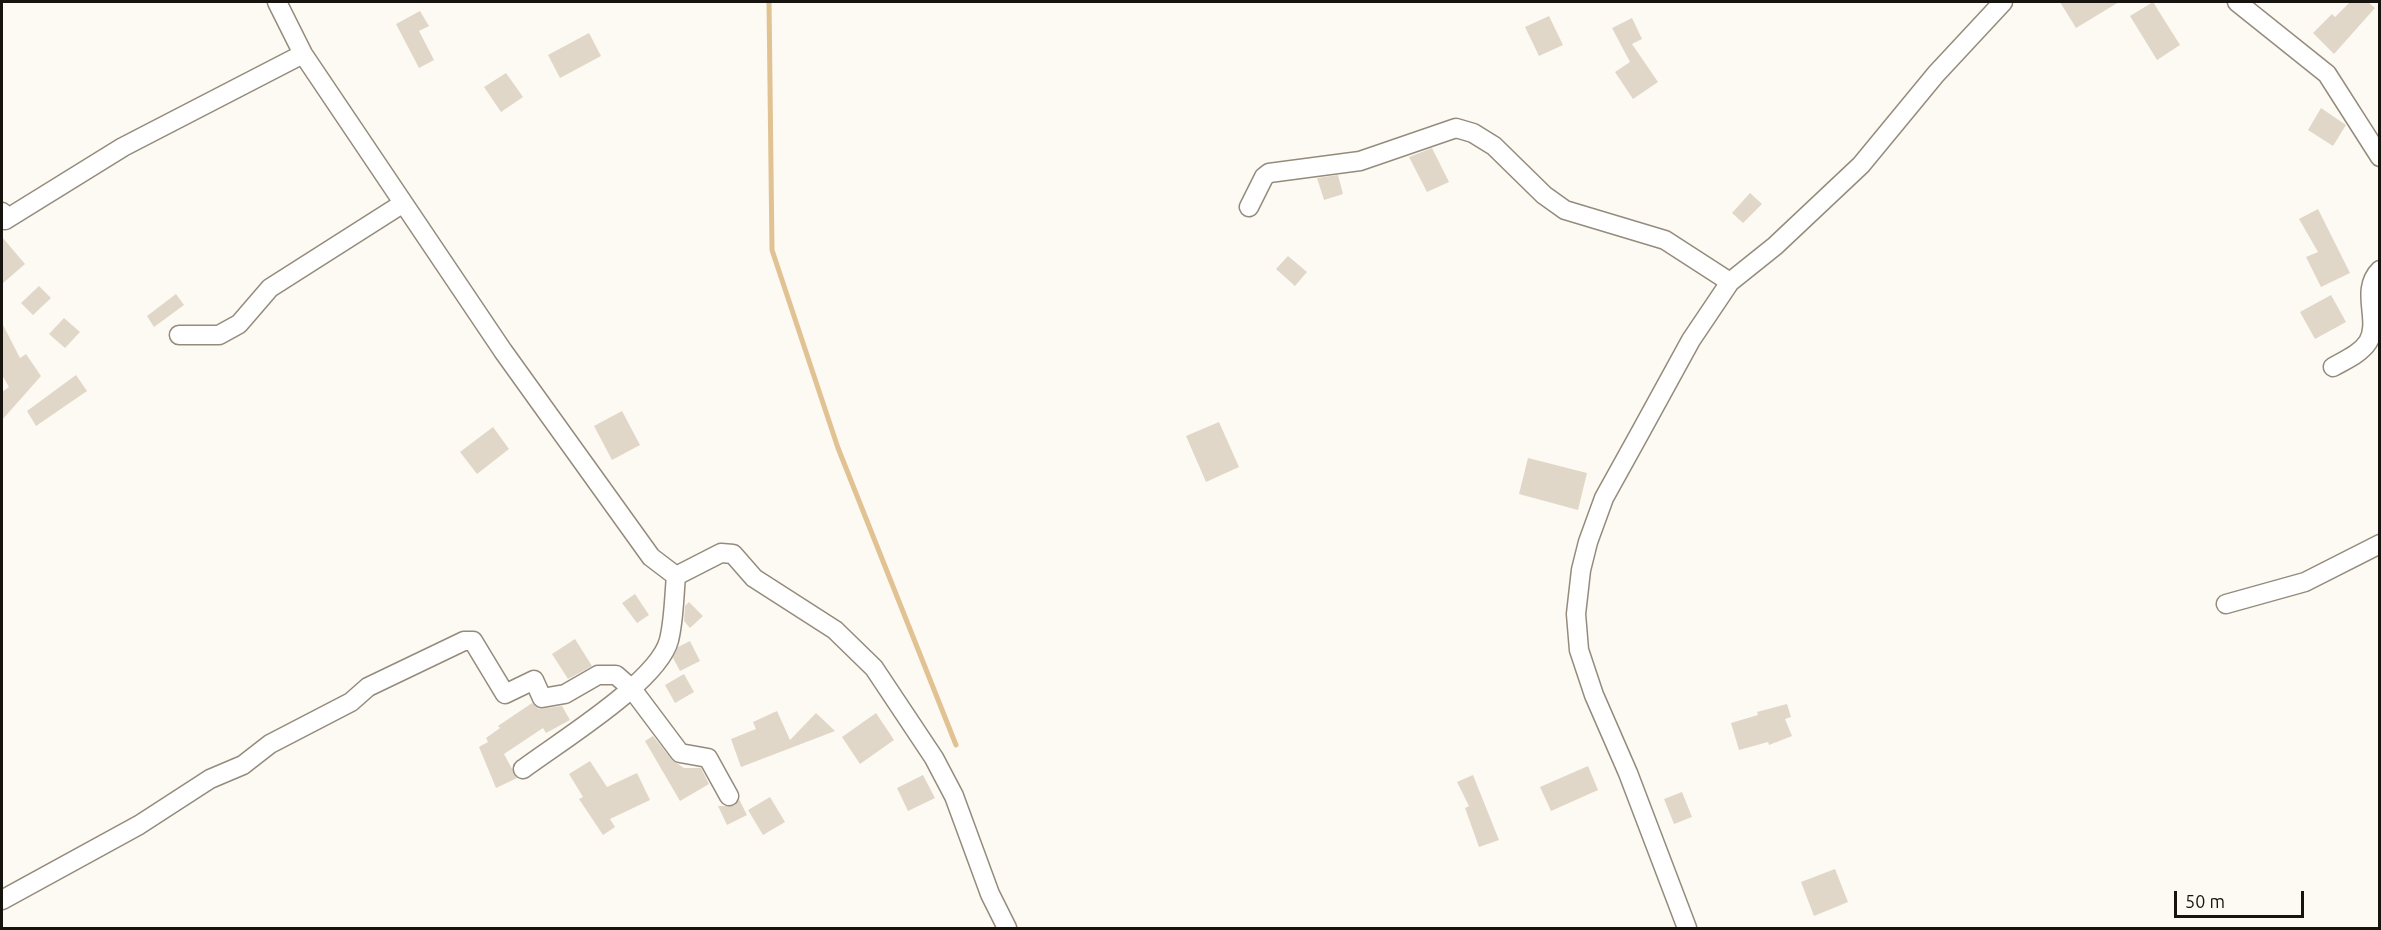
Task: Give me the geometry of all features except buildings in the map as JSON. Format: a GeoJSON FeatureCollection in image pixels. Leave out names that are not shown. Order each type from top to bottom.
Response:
{"type":"FeatureCollection","features":[{"type":"Feature","properties":{"kind":"street"},"geometry":{"type":"LineString","coordinates":[[277,2],[303,54],[510,361],[651,557],[676,576]]}},
{"type":"Feature","properties":{"kind":"street"},"geometry":{"type":"LineString","coordinates":[[1688,928],[1628,773],[1594,695],[1579,650],[1576,614],[1581,570],[1604,498],[1691,339],[1730,282],[1774,246],[1861,165],[1936,74],[2003,2]]}},
{"type":"Feature","properties":{"kind":"street"},"geometry":{"type":"LineString","coordinates":[[2237,2],[2327,74],[2379,157]]}},
{"type":"Feature","properties":{"kind":"street"},"geometry":{"type":"LineString","coordinates":[[3,218],[123,147],[303,54]]}},
{"type":"Feature","properties":{"kind":"street"},"geometry":{"type":"LineString","coordinates":[[1249,207],[1264,177],[1269,173],[1360,161],[1456,128],[1473,133],[1494,146],[1544,195],[1565,210],[1665,240],[1730,282]]}},
{"type":"Feature","properties":{"kind":"street"},"geometry":{"type":"LineString","coordinates":[[179,335],[219,335],[239,324],[270,288],[402,204]]}},
{"type":"Feature","properties":{"kind":"street"},"geometry":{"type":"LineString","coordinates":[[2333,367],[2361,351],[2370,341],[2374,328],[2370,292],[2374,276],[2379,270]]}},
{"type":"Feature","properties":{"kind":"street"},"geometry":{"type":"LineString","coordinates":[[2226,604],[2305,582],[2379,544]]}},
{"type":"Feature","properties":{"kind":"street"},"geometry":{"type":"LineString","coordinates":[[676,576],[721,553],[734,554],[754,578],[834,630],[874,668],[934,758],[954,796],[990,894],[1007,928]]}},
{"type":"Feature","properties":{"kind":"street"},"geometry":{"type":"LineString","coordinates":[[523,768],[632,689],[660,659],[669,641],[676,576]]}},
{"type":"Feature","properties":{"kind":"street"},"geometry":{"type":"LineString","coordinates":[[2,900],[139,825],[210,779],[243,765],[270,744],[351,702],[368,687],[464,641],[472,641],[505,694],[534,680],[542,698],[565,694],[598,675],[616,675],[632,689],[680,753],[708,758],[729,796]]}},
{"type":"Feature","properties":{"kind":"waterway"},"geometry":{"type":"LineString","coordinates":[[769,2],[772,250],[838,448],[956,745]]}}]}
